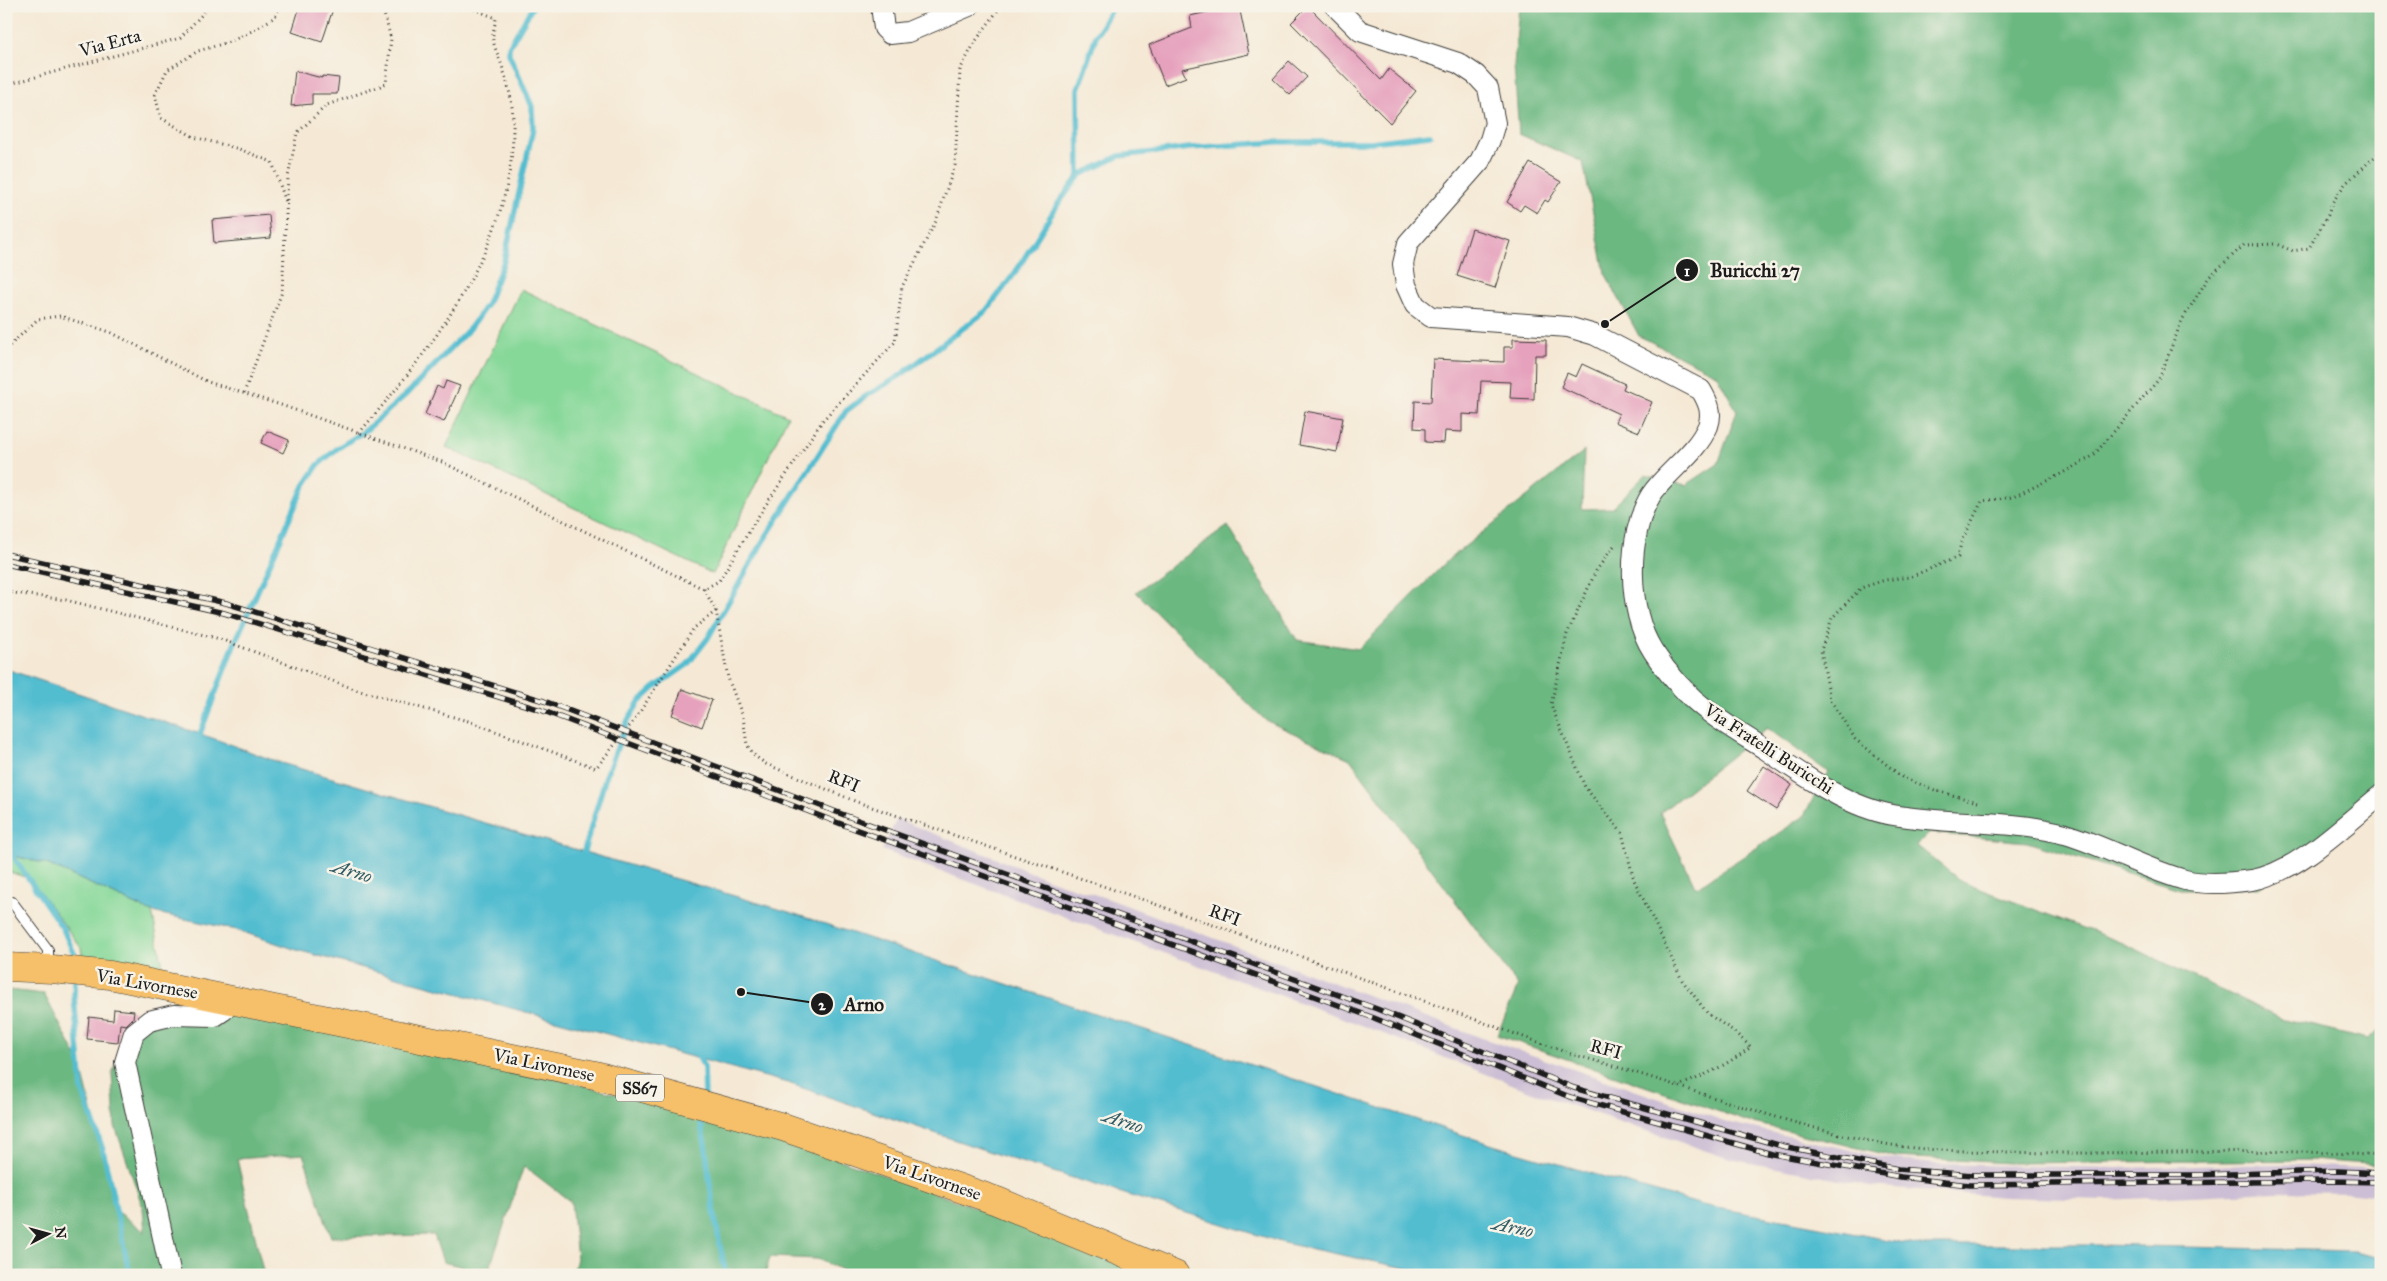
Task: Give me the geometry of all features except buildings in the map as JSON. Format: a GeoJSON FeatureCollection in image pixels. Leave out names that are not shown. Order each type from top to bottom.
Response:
{"type":"FeatureCollection","features":[{"type":"Feature","properties":{"kind":"main road","name":"Via Livornese"},"geometry":{"type":"LineString","coordinates":[[6,967],[67,970],[120,977],[595,1076],[783,1127],[997,1201],[1176,1275]]}},
{"type":"Feature","properties":{"kind":"street"},"geometry":{"type":"LineString","coordinates":[[881,6],[884,28],[890,34],[908,32],[969,6]]}},
{"type":"Feature","properties":{"kind":"street","name":"Via Fratelli Buricchi"},"geometry":{"type":"LineString","coordinates":[[1335,6],[1360,31],[1458,64],[1476,76],[1488,88],[1493,105],[1495,123],[1490,140],[1480,161],[1408,243],[1403,264],[1406,285],[1415,305],[1431,317],[1568,327],[1595,335],[1701,390],[1710,407],[1708,425],[1697,445],[1673,468],[1650,497],[1638,530],[1631,566],[1633,594],[1651,648],[1670,674],[1707,711],[1822,787],[1890,814],[1942,821],[2015,825],[2065,834],[2187,881],[2212,883],[2254,879],[2291,865],[2381,794]]}},
{"type":"Feature","properties":{"kind":"street"},"geometry":{"type":"LineString","coordinates":[[171,1275],[125,1062],[134,1033],[148,1021],[174,1015],[215,1016],[224,1010],[230,999]]}},
{"type":"Feature","properties":{"kind":"lane"},"geometry":{"type":"LineString","coordinates":[[12,902],[48,950],[67,970]]}},
{"type":"Feature","properties":{"kind":"path","name":"Via Erta"},"geometry":{"type":"LineString","coordinates":[[6,86],[180,38],[210,6]]}},
{"type":"Feature","properties":{"kind":"path"},"geometry":{"type":"LineString","coordinates":[[280,6],[275,17],[252,31],[229,42],[198,51],[168,70],[155,95],[161,118],[194,137],[239,149],[272,162],[287,205]]}},
{"type":"Feature","properties":{"kind":"path"},"geometry":{"type":"LineString","coordinates":[[244,393],[282,292],[288,177],[297,133],[327,105],[386,84],[391,39],[383,6],[437,10],[466,6],[496,18],[492,38],[504,69],[514,110],[513,151],[502,212],[478,268],[410,374],[360,433]]}},
{"type":"Feature","properties":{"kind":"path"},"geometry":{"type":"LineString","coordinates":[[704,589],[719,581],[757,518],[823,420],[895,342],[902,287],[936,221],[955,165],[960,70],[975,42],[1001,6]]}},
{"type":"Feature","properties":{"kind":"path"},"geometry":{"type":"LineString","coordinates":[[1980,802],[1902,777],[1855,739],[1830,699],[1821,650],[1832,618],[1861,588],[1885,580],[1910,577],[1958,556],[1961,543],[1982,501],[2012,497],[2093,456],[2159,379],[2182,320],[2209,278],[2244,245],[2276,244],[2293,251],[2309,248],[2328,215],[2332,203],[2345,184],[2381,151]]}},
{"type":"Feature","properties":{"kind":"path"},"geometry":{"type":"LineString","coordinates":[[6,349],[38,319],[60,316],[110,332],[208,382],[442,462],[704,589],[716,611],[694,628],[636,718],[596,768],[468,721],[357,690],[220,639],[66,600],[6,592]]}},
{"type":"Feature","properties":{"kind":"path"},"geometry":{"type":"LineString","coordinates":[[1618,541],[1596,571],[1567,634],[1552,705],[1585,787],[1622,834],[1634,880],[1682,980],[1708,1014],[1732,1030],[1751,1047],[1705,1076],[1677,1086]]}},
{"type":"Feature","properties":{"kind":"path","name":"RFI"},"geometry":{"type":"LineString","coordinates":[[716,611],[728,678],[743,717],[748,745],[755,756],[766,764],[856,802],[1141,899],[1572,1054],[1616,1066],[1762,1114],[1886,1144],[1970,1151],[2069,1154],[2317,1151],[2381,1156]]}},
{"type":"Feature","properties":{"kind":"shaded area"},"geometry":{"type":"Polygon","coordinates":[[[897,819],[1050,880],[1109,899],[1482,1038],[1730,1123],[1881,1157],[1933,1164],[2116,1168],[2280,1164],[2381,1169],[2381,1196],[2355,1193],[2276,1192],[2106,1200],[2003,1197],[1870,1186],[1730,1159],[1532,1092],[1364,1026],[882,850],[897,819]]]}},
{"type":"Feature","properties":{"kind":"green space"},"geometry":{"type":"Polygon","coordinates":[[[1519,6],[2381,6],[2381,800],[2259,888],[2180,889],[2027,842],[1930,833],[1916,845],[1962,882],[2123,943],[2280,1018],[2368,1039],[2381,1028],[2381,1165],[2311,1160],[2010,1163],[1896,1157],[1749,1122],[1497,1035],[1518,986],[1350,759],[1265,720],[1136,592],[1228,526],[1297,640],[1359,649],[1448,560],[1584,451],[1582,509],[1612,508],[1645,475],[1686,485],[1718,464],[1737,411],[1716,374],[1639,336],[1605,273],[1583,162],[1519,134],[1514,65],[1519,6]],[[1767,728],[1660,813],[1696,888],[1803,817],[1828,772],[1767,728]]]}},
{"type":"Feature","properties":{"kind":"green space"},"geometry":{"type":"Polygon","coordinates":[[[521,289],[788,416],[713,574],[446,447],[521,289]]]}},
{"type":"Feature","properties":{"kind":"green space"},"geometry":{"type":"Polygon","coordinates":[[[6,854],[47,864],[152,912],[167,986],[85,972],[81,948],[31,879],[6,871],[6,854]]]}},
{"type":"Feature","properties":{"kind":"green space"},"geometry":{"type":"Polygon","coordinates":[[[9,990],[44,994],[80,1063],[117,1211],[145,1232],[143,1208],[115,1126],[112,1074],[121,1047],[145,1014],[162,1007],[204,1007],[459,1053],[758,1131],[974,1207],[1149,1275],[854,1275],[817,1259],[770,1257],[765,1275],[573,1275],[577,1258],[571,1202],[524,1166],[488,1273],[443,1262],[434,1235],[331,1237],[303,1154],[237,1159],[264,1275],[16,1275],[6,1255],[6,1004],[9,990]]]}},
{"type":"Feature","properties":{"kind":"water","name":"Arno"},"geometry":{"type":"Polygon","coordinates":[[[6,669],[281,763],[789,912],[1493,1145],[1702,1205],[1916,1245],[2098,1245],[2354,1251],[2381,1257],[2381,1275],[1439,1275],[1284,1243],[1008,1158],[788,1083],[297,950],[237,930],[152,912],[47,864],[6,854],[6,669]]]}},
{"type":"Feature","properties":{"kind":"waterway"},"geometry":{"type":"LineString","coordinates":[[198,739],[233,647],[304,486],[318,465],[338,448],[365,431],[411,390],[471,327],[487,304],[504,261],[533,129],[532,106],[509,54],[509,47],[533,6]]}},
{"type":"Feature","properties":{"kind":"waterway"},"geometry":{"type":"LineString","coordinates":[[1079,177],[1078,89],[1096,36],[1113,6]]}},
{"type":"Feature","properties":{"kind":"waterway"},"geometry":{"type":"LineString","coordinates":[[582,858],[606,776],[628,720],[639,702],[654,688],[687,665],[708,638],[764,540],[846,411],[866,396],[898,377],[986,311],[1015,273],[1058,204],[1080,175],[1119,156],[1190,148],[1277,142],[1371,142],[1430,135]]}},
{"type":"Feature","properties":{"kind":"waterway"},"geometry":{"type":"LineString","coordinates":[[6,846],[63,929],[77,960],[77,965]]}},
{"type":"Feature","properties":{"kind":"waterway"},"geometry":{"type":"LineString","coordinates":[[75,979],[74,996],[82,1090],[103,1150],[130,1275]]}},
{"type":"Feature","properties":{"kind":"waterway"},"geometry":{"type":"LineString","coordinates":[[696,1052],[704,1067],[705,1098]]}},
{"type":"Feature","properties":{"kind":"waterway"},"geometry":{"type":"LineString","coordinates":[[702,1112],[701,1126],[726,1275]]}},
{"type":"Feature","properties":{"kind":"railway"},"geometry":{"type":"LineString","coordinates":[[6,554],[226,603],[544,701],[847,816],[1377,1009],[1574,1088],[1782,1146],[1898,1169],[1973,1175],[2194,1175],[2338,1171],[2381,1173]]}},
{"type":"Feature","properties":{"kind":"railway"},"geometry":{"type":"LineString","coordinates":[[6,564],[224,613],[541,710],[844,825],[1374,1018],[1570,1097],[1772,1154],[1901,1177],[1969,1185],[2381,1182]]}},
{"type":"Feature","properties":{"kind":"place","name":"Buricchi 27"},"geometry":{"type":"Point","coordinates":[1605,324]}},
{"type":"Feature","properties":{"kind":"place","name":"Arno"},"geometry":{"type":"Point","coordinates":[741,992]}}]}
